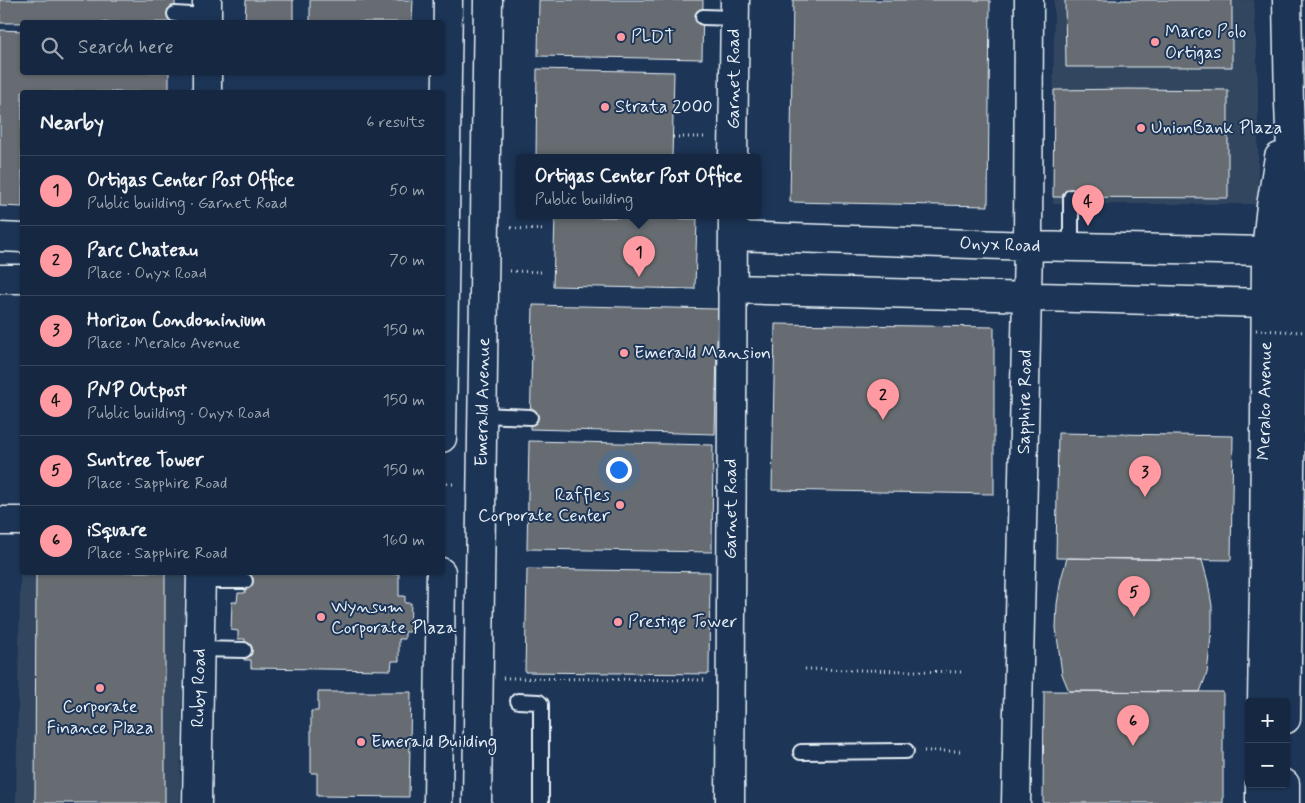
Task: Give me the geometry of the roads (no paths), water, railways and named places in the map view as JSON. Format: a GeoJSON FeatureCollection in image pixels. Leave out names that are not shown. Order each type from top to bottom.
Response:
{"type":"FeatureCollection","features":[{"type":"Feature","properties":{"kind":"street"},"geometry":{"type":"LineString","coordinates":[[445,219],[448,0]]}},
{"type":"Feature","properties":{"kind":"street","name":"Emerald Avenue"},"geometry":{"type":"LineString","coordinates":[[478,803],[488,0]]}},
{"type":"Feature","properties":{"kind":"street","name":"Sapphire Road"},"geometry":{"type":"LineString","coordinates":[[1016,803],[1028,246],[1029,0]]}},
{"type":"Feature","properties":{"kind":"street","name":"Meralco Avenue"},"geometry":{"type":"LineString","coordinates":[[1286,698],[1294,226],[1287,0]]}},
{"type":"Feature","properties":{"kind":"street","name":"Garnet Road"},"geometry":{"type":"LineString","coordinates":[[734,148],[735,9]]}},
{"type":"Feature","properties":{"kind":"street"},"geometry":{"type":"LineString","coordinates":[[207,75],[207,90]]}},
{"type":"Feature","properties":{"kind":"street","name":"Meralco Avenue"},"geometry":{"type":"LineString","coordinates":[[1262,698],[1266,251],[1271,206],[1289,103]]}},
{"type":"Feature","properties":{"kind":"street","name":"Onyx Road"},"geometry":{"type":"LineString","coordinates":[[733,226],[1028,246],[1266,251]]}},
{"type":"Feature","properties":{"kind":"street","name":"Garnet Road"},"geometry":{"type":"LineString","coordinates":[[730,803],[733,226]]}},
{"type":"Feature","properties":{"kind":"street"},"geometry":{"type":"LineString","coordinates":[[0,238],[20,238]]}},
{"type":"Feature","properties":{"kind":"street"},"geometry":{"type":"LineString","coordinates":[[0,279],[20,279]]}},
{"type":"Feature","properties":{"kind":"street"},"geometry":{"type":"LineString","coordinates":[[732,289],[1266,303]]}},
{"type":"Feature","properties":{"kind":"street"},"geometry":{"type":"LineString","coordinates":[[0,521],[20,521]]}},
{"type":"Feature","properties":{"kind":"street"},"geometry":{"type":"LineString","coordinates":[[438,803],[441,575]]}},
{"type":"Feature","properties":{"kind":"street","name":"Ruby Road"},"geometry":{"type":"LineString","coordinates":[[197,803],[201,576]]}},
{"type":"Feature","properties":{"kind":"street"},"geometry":{"type":"LineString","coordinates":[[1260,788],[1260,803]]}},
{"type":"Feature","properties":{"kind":"street"},"geometry":{"type":"LineString","coordinates":[[1285,788],[1285,803]]}},
{"type":"Feature","properties":{"kind":"lane"},"geometry":{"type":"LineString","coordinates":[[703,17],[735,9]]}},
{"type":"Feature","properties":{"kind":"lane"},"geometry":{"type":"LineString","coordinates":[[175,14],[207,13]]}},
{"type":"Feature","properties":{"kind":"lane"},"geometry":{"type":"LineString","coordinates":[[1071,197],[1071,247]]}},
{"type":"Feature","properties":{"kind":"lane"},"geometry":{"type":"LineString","coordinates":[[482,415],[530,417]]}},
{"type":"Feature","properties":{"kind":"lane"},"geometry":{"type":"LineString","coordinates":[[201,576],[245,580]]}},
{"type":"Feature","properties":{"kind":"lane"},"geometry":{"type":"LineString","coordinates":[[199,649],[244,650]]}},
{"type":"Feature","properties":{"kind":"lane"},"geometry":{"type":"LineString","coordinates":[[518,701],[539,702],[542,704],[541,803]]}},
{"type":"Feature","properties":{"kind":"lane"},"geometry":{"type":"LineString","coordinates":[[801,752],[906,751]]}},
{"type":"Feature","properties":{"kind":"place","name":"PLDT"},"geometry":{"type":"Point","coordinates":[621,37]}},
{"type":"Feature","properties":{"kind":"place","name":"Marco Polo Ortigas"},"geometry":{"type":"Point","coordinates":[1155,42]}},
{"type":"Feature","properties":{"kind":"place","name":"Strata 2000"},"geometry":{"type":"Point","coordinates":[605,107]}},
{"type":"Feature","properties":{"kind":"place","name":"UnionBank Plaza"},"geometry":{"type":"Point","coordinates":[1141,128]}},
{"type":"Feature","properties":{"kind":"place","name":"PNP Outpost"},"geometry":{"type":"Point","coordinates":[1088,226]}},
{"type":"Feature","properties":{"kind":"place","name":"Ortigas Center Post Office"},"geometry":{"type":"Point","coordinates":[639,277]}},
{"type":"Feature","properties":{"kind":"place","name":"Emerald Mansion"},"geometry":{"type":"Point","coordinates":[624,353]}},
{"type":"Feature","properties":{"kind":"place","name":"Parc Chateau"},"geometry":{"type":"Point","coordinates":[883,420]}},
{"type":"Feature","properties":{"kind":"place","name":"Horizon Condominium"},"geometry":{"type":"Point","coordinates":[1145,497]}},
{"type":"Feature","properties":{"kind":"place","name":"Raffles Corporate Center"},"geometry":{"type":"Point","coordinates":[620,505]}},
{"type":"Feature","properties":{"kind":"place","name":"Wynsum Corporate Plaza"},"geometry":{"type":"Point","coordinates":[321,617]}},
{"type":"Feature","properties":{"kind":"place","name":"Suntree Tower"},"geometry":{"type":"Point","coordinates":[1134,617]}},
{"type":"Feature","properties":{"kind":"place","name":"Prestige Tower"},"geometry":{"type":"Point","coordinates":[618,622]}},
{"type":"Feature","properties":{"kind":"place","name":"Corporate Finance Plaza"},"geometry":{"type":"Point","coordinates":[100,688]}},
{"type":"Feature","properties":{"kind":"place","name":"Emerald Building"},"geometry":{"type":"Point","coordinates":[361,742]}},
{"type":"Feature","properties":{"kind":"place","name":"iSquare"},"geometry":{"type":"Point","coordinates":[1133,746]}}]}
